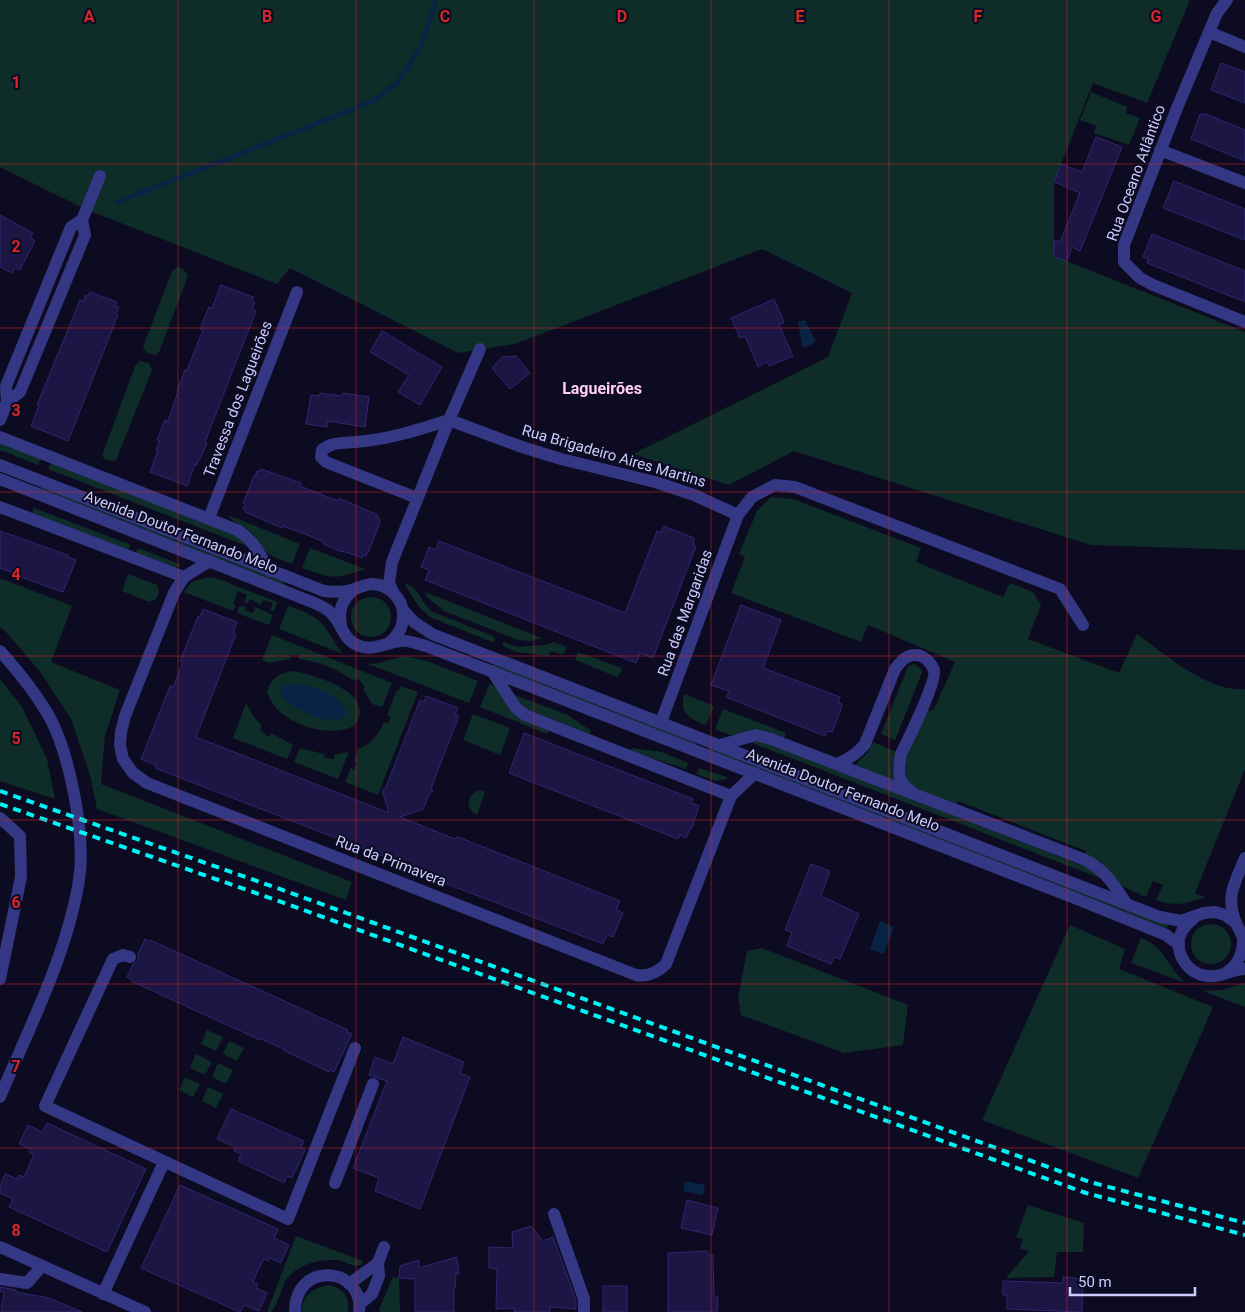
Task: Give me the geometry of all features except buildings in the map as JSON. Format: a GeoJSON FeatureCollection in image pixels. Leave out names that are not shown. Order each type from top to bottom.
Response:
{"type":"FeatureCollection","features":[{"type":"Feature","properties":{"kind":"street","name":"Rua Oceano Atlântico"},"geometry":{"type":"LineString","coordinates":[[1227,0],[1217,13],[1160,150],[1124,245],[1124,262],[1140,278],[1153,285],[1245,322]]}},
{"type":"Feature","properties":{"kind":"street"},"geometry":{"type":"LineString","coordinates":[[1209,32],[1245,46]]}},
{"type":"Feature","properties":{"kind":"street"},"geometry":{"type":"LineString","coordinates":[[1160,150],[1245,183]]}},
{"type":"Feature","properties":{"kind":"street"},"geometry":{"type":"LineString","coordinates":[[0,420],[7,402],[6,386],[71,227],[82,220],[100,176]]}},
{"type":"Feature","properties":{"kind":"street","name":"Travessa dos Lagueirões"},"geometry":{"type":"LineString","coordinates":[[209,518],[297,292]]}},
{"type":"Feature","properties":{"kind":"street"},"geometry":{"type":"LineString","coordinates":[[393,592],[389,583],[392,562],[449,420],[480,349]]}},
{"type":"Feature","properties":{"kind":"street"},"geometry":{"type":"LineString","coordinates":[[417,498],[326,462],[321,457],[322,450],[329,444],[372,441],[405,434],[449,420]]}},
{"type":"Feature","properties":{"kind":"street","name":"Rua Brigadeiro Aires Martins"},"geometry":{"type":"LineString","coordinates":[[449,420],[530,449],[694,495],[738,515]]}},
{"type":"Feature","properties":{"kind":"street","name":"Avenida Doutor Fernando Melo"},"geometry":{"type":"LineString","coordinates":[[0,437],[246,534],[270,571]]}},
{"type":"Feature","properties":{"kind":"street","name":"Avenida Doutor Fernando Melo"},"geometry":{"type":"LineString","coordinates":[[0,465],[324,591],[339,592],[375,584],[385,587],[393,592],[400,601],[403,610],[414,622],[432,634],[1171,920],[1181,921],[1215,912],[1225,915],[1236,923]]}},
{"type":"Feature","properties":{"kind":"street","name":"Avenida Doutor Fernando Melo"},"geometry":{"type":"LineString","coordinates":[[0,479],[312,602],[333,614],[347,637],[355,644],[365,648],[376,648],[400,641],[410,641],[755,773],[1152,929],[1166,935],[1179,945]]}},
{"type":"Feature","properties":{"kind":"street"},"geometry":{"type":"LineString","coordinates":[[738,515],[752,497],[776,485],[794,487],[1060,589],[1083,625]]}},
{"type":"Feature","properties":{"kind":"street"},"geometry":{"type":"LineString","coordinates":[[0,507],[184,577]]}},
{"type":"Feature","properties":{"kind":"street","name":"Rua das Margaridas"},"geometry":{"type":"LineString","coordinates":[[661,722],[738,515]]}},
{"type":"Feature","properties":{"kind":"street","name":"Rua da Primavera"},"geometry":{"type":"LineString","coordinates":[[210,561],[184,577],[174,593],[125,716],[120,745],[123,759],[133,773],[147,783],[636,975],[644,976],[658,972],[666,964],[731,796],[755,773]]}},
{"type":"Feature","properties":{"kind":"street"},"geometry":{"type":"LineString","coordinates":[[341,628],[339,617],[341,606],[346,597],[359,587],[376,580],[392,562]]}},
{"type":"Feature","properties":{"kind":"street"},"geometry":{"type":"LineString","coordinates":[[386,645],[400,631],[404,621],[403,610]]}},
{"type":"Feature","properties":{"kind":"street"},"geometry":{"type":"LineString","coordinates":[[0,652],[28,683],[50,719],[66,760],[77,807],[80,860],[79,879],[72,913],[61,952],[0,1097]]}},
{"type":"Feature","properties":{"kind":"street"},"geometry":{"type":"LineString","coordinates":[[837,764],[858,753],[865,744],[898,664],[902,659],[912,654],[922,656],[929,662],[934,671],[932,684],[902,754],[899,766],[899,776],[904,786],[916,795]]}},
{"type":"Feature","properties":{"kind":"street"},"geometry":{"type":"LineString","coordinates":[[492,671],[516,708],[526,715],[731,796]]}},
{"type":"Feature","properties":{"kind":"street","name":"Avenida Doutor Fernando Melo"},"geometry":{"type":"LineString","coordinates":[[720,746],[756,735],[771,738],[1097,866],[1106,874],[1126,903]]}},
{"type":"Feature","properties":{"kind":"street"},"geometry":{"type":"LineString","coordinates":[[0,818],[20,836],[21,877],[0,979]]}},
{"type":"Feature","properties":{"kind":"street"},"geometry":{"type":"LineString","coordinates":[[1226,973],[1240,959],[1243,949],[1244,940],[1231,911],[1230,900],[1245,858]]}},
{"type":"Feature","properties":{"kind":"street"},"geometry":{"type":"LineString","coordinates":[[1233,889],[1222,900],[1186,925],[1180,934],[1179,945],[1181,956],[1186,965],[1195,972],[1205,976],[1216,976],[1245,969]]}},
{"type":"Feature","properties":{"kind":"street"},"geometry":{"type":"LineString","coordinates":[[130,957],[123,954],[114,959],[45,1106],[288,1219],[355,1048]]}},
{"type":"Feature","properties":{"kind":"street"},"geometry":{"type":"LineString","coordinates":[[335,1183],[373,1084]]}},
{"type":"Feature","properties":{"kind":"street"},"geometry":{"type":"LineString","coordinates":[[103,1294],[164,1162]]}},
{"type":"Feature","properties":{"kind":"street"},"geometry":{"type":"LineString","coordinates":[[554,1214],[584,1298],[584,1312]]}},
{"type":"Feature","properties":{"kind":"street"},"geometry":{"type":"LineString","coordinates":[[0,1247],[145,1312]]}},
{"type":"Feature","properties":{"kind":"street"},"geometry":{"type":"LineString","coordinates":[[360,1309],[372,1294],[379,1276],[378,1263],[384,1247]]}},
{"type":"Feature","properties":{"kind":"street"},"geometry":{"type":"LineString","coordinates":[[349,1284],[378,1263]]}},
{"type":"Feature","properties":{"kind":"street"},"geometry":{"type":"LineString","coordinates":[[0,1279],[27,1283],[42,1266]]}},
{"type":"Feature","properties":{"kind":"street"},"geometry":{"type":"LineString","coordinates":[[295,1307],[298,1293],[304,1285],[321,1275],[331,1275],[341,1278],[355,1289],[360,1309]]}},
{"type":"Feature","properties":{"kind":"green space"},"geometry":{"type":"Polygon","coordinates":[[[0,0],[1190,0],[1147,103],[1093,83],[1054,182],[1054,256],[1245,332],[1245,550],[1091,545],[794,451],[729,485],[633,454],[828,357],[852,293],[762,249],[515,344],[458,353],[290,268],[277,284],[85,209],[0,167],[0,0]]]}},
{"type":"Feature","properties":{"kind":"green space"},"geometry":{"type":"Polygon","coordinates":[[[1091,92],[1127,107],[1126,113],[1140,118],[1129,145],[1094,133],[1096,126],[1080,120],[1091,92]]]}},
{"type":"Feature","properties":{"kind":"green space"},"geometry":{"type":"Polygon","coordinates":[[[178,267],[184,270],[188,276],[159,352],[155,355],[147,353],[143,347],[172,271],[178,267]]]}},
{"type":"Feature","properties":{"kind":"green space"},"geometry":{"type":"Polygon","coordinates":[[[140,361],[149,363],[152,370],[116,460],[109,461],[102,456],[135,366],[140,361]]]}},
{"type":"Feature","properties":{"kind":"green space"},"geometry":{"type":"Polygon","coordinates":[[[0,442],[41,459],[38,465],[0,450],[0,442]]]}},
{"type":"Feature","properties":{"kind":"green space"},"geometry":{"type":"Polygon","coordinates":[[[51,462],[244,539],[249,547],[48,469],[51,462]]]}},
{"type":"Feature","properties":{"kind":"green space"},"geometry":{"type":"Polygon","coordinates":[[[42,486],[284,580],[284,585],[40,489],[42,486]]]}},
{"type":"Feature","properties":{"kind":"green space"},"geometry":{"type":"Polygon","coordinates":[[[771,497],[793,499],[921,548],[916,562],[1003,597],[1010,583],[1033,592],[1041,605],[1028,639],[1119,673],[1137,634],[1202,679],[1231,689],[1245,689],[1245,769],[1195,893],[1205,897],[1181,904],[1156,900],[1163,885],[1153,881],[1146,897],[1120,885],[1110,871],[1099,861],[1085,855],[1086,851],[958,801],[956,806],[920,792],[910,784],[905,774],[906,759],[924,713],[934,709],[955,662],[868,625],[861,642],[731,593],[745,557],[739,554],[757,511],[771,497]]]}},
{"type":"Feature","properties":{"kind":"green space"},"geometry":{"type":"Polygon","coordinates":[[[34,508],[131,545],[128,550],[32,514],[34,508]]]}},
{"type":"Feature","properties":{"kind":"green space"},"geometry":{"type":"Polygon","coordinates":[[[228,515],[300,544],[292,564],[267,553],[252,533],[228,515]]]}},
{"type":"Feature","properties":{"kind":"green space"},"geometry":{"type":"Polygon","coordinates":[[[138,548],[182,565],[172,569],[135,554],[138,548]]]}},
{"type":"Feature","properties":{"kind":"green space"},"geometry":{"type":"Polygon","coordinates":[[[310,548],[365,569],[333,577],[302,568],[310,548]]]}},
{"type":"Feature","properties":{"kind":"green space"},"geometry":{"type":"Polygon","coordinates":[[[128,574],[157,585],[159,592],[156,599],[149,602],[122,591],[128,574]]]}},
{"type":"Feature","properties":{"kind":"green space"},"geometry":{"type":"Polygon","coordinates":[[[208,577],[216,578],[277,602],[274,612],[270,610],[273,603],[263,600],[261,605],[250,599],[247,604],[244,603],[247,595],[238,591],[233,604],[236,605],[233,611],[184,592],[192,582],[208,577]]]}},
{"type":"Feature","properties":{"kind":"green space"},"geometry":{"type":"Polygon","coordinates":[[[0,578],[72,606],[51,662],[120,690],[105,736],[101,784],[352,882],[346,900],[97,809],[90,775],[71,719],[41,673],[0,627],[0,578]]]}},
{"type":"Feature","properties":{"kind":"green space"},"geometry":{"type":"Polygon","coordinates":[[[407,584],[415,589],[431,611],[493,636],[495,640],[492,642],[430,617],[420,608],[405,585],[407,584]]]}},
{"type":"Feature","properties":{"kind":"green space"},"geometry":{"type":"Polygon","coordinates":[[[425,592],[542,638],[531,641],[518,640],[444,611],[428,598],[425,592]]]}},
{"type":"Feature","properties":{"kind":"green space"},"geometry":{"type":"Polygon","coordinates":[[[371,597],[382,600],[388,606],[391,617],[388,628],[382,634],[371,637],[360,634],[354,628],[351,617],[354,606],[360,600],[371,597]]]}},
{"type":"Feature","properties":{"kind":"green space"},"geometry":{"type":"Polygon","coordinates":[[[288,606],[307,613],[319,621],[326,628],[343,654],[279,629],[288,606]]]}},
{"type":"Feature","properties":{"kind":"green space"},"geometry":{"type":"Polygon","coordinates":[[[239,607],[246,607],[245,610],[253,613],[255,607],[273,615],[269,625],[237,613],[239,607]]]}},
{"type":"Feature","properties":{"kind":"green space"},"geometry":{"type":"Polygon","coordinates":[[[272,635],[392,683],[382,707],[372,704],[363,689],[365,686],[357,678],[354,681],[328,667],[299,659],[299,655],[290,655],[290,659],[269,663],[262,660],[272,635]]]}},
{"type":"Feature","properties":{"kind":"green space"},"geometry":{"type":"Polygon","coordinates":[[[503,642],[517,647],[545,645],[554,642],[567,647],[563,655],[551,651],[548,656],[517,652],[503,646],[503,642]]]}},
{"type":"Feature","properties":{"kind":"green space"},"geometry":{"type":"Polygon","coordinates":[[[578,652],[621,668],[622,671],[617,677],[575,660],[578,652]]]}},
{"type":"Feature","properties":{"kind":"green space"},"geometry":{"type":"Polygon","coordinates":[[[405,656],[427,661],[478,681],[469,703],[368,664],[405,656]]]}},
{"type":"Feature","properties":{"kind":"green space"},"geometry":{"type":"Polygon","coordinates":[[[496,663],[697,740],[695,746],[494,667],[496,663]]]}},
{"type":"Feature","properties":{"kind":"green space"},"geometry":{"type":"Polygon","coordinates":[[[914,664],[922,671],[921,675],[895,740],[881,734],[907,669],[914,664]]]}},
{"type":"Feature","properties":{"kind":"green space"},"geometry":{"type":"Polygon","coordinates":[[[293,671],[329,681],[351,695],[358,704],[359,714],[354,726],[335,731],[325,731],[306,726],[280,712],[267,693],[276,677],[293,671]]]}},
{"type":"Feature","properties":{"kind":"green space"},"geometry":{"type":"Polygon","coordinates":[[[0,679],[22,707],[47,759],[55,799],[0,781],[0,679]]]}},
{"type":"Feature","properties":{"kind":"green space"},"geometry":{"type":"Polygon","coordinates":[[[490,683],[550,730],[547,734],[480,707],[490,683]]]}},
{"type":"Feature","properties":{"kind":"green space"},"geometry":{"type":"Polygon","coordinates":[[[401,686],[418,692],[378,795],[345,782],[351,768],[354,770],[357,763],[354,761],[358,749],[374,739],[384,722],[388,723],[391,716],[387,715],[397,690],[401,686]]]}},
{"type":"Feature","properties":{"kind":"green space"},"geometry":{"type":"Polygon","coordinates":[[[512,694],[568,715],[591,731],[590,734],[526,709],[520,705],[512,694]]]}},
{"type":"Feature","properties":{"kind":"green space"},"geometry":{"type":"Polygon","coordinates":[[[684,694],[714,706],[706,725],[687,715],[683,706],[684,694]]]}},
{"type":"Feature","properties":{"kind":"green space"},"geometry":{"type":"Polygon","coordinates":[[[246,703],[253,716],[262,726],[260,729],[268,737],[271,733],[293,745],[287,759],[233,738],[246,703]]]}},
{"type":"Feature","properties":{"kind":"green space"},"geometry":{"type":"Polygon","coordinates":[[[723,709],[786,733],[784,738],[730,735],[715,729],[723,709]]]}},
{"type":"Feature","properties":{"kind":"green space"},"geometry":{"type":"Polygon","coordinates":[[[473,714],[510,728],[500,755],[463,740],[473,714]]]}},
{"type":"Feature","properties":{"kind":"green space"},"geometry":{"type":"Polygon","coordinates":[[[750,742],[766,742],[1093,870],[1102,879],[750,742]]]}},
{"type":"Feature","properties":{"kind":"green space"},"geometry":{"type":"Polygon","coordinates":[[[873,742],[896,752],[892,770],[894,781],[855,765],[867,753],[873,742]]]}},
{"type":"Feature","properties":{"kind":"green space"},"geometry":{"type":"Polygon","coordinates":[[[710,745],[1168,925],[1166,930],[707,751],[710,745]]]}},
{"type":"Feature","properties":{"kind":"green space"},"geometry":{"type":"Polygon","coordinates":[[[300,748],[324,754],[325,758],[334,759],[334,755],[349,752],[338,779],[294,762],[300,748]]]}},
{"type":"Feature","properties":{"kind":"green space"},"geometry":{"type":"Polygon","coordinates":[[[632,748],[662,752],[688,763],[686,769],[630,751],[632,748]]]}},
{"type":"Feature","properties":{"kind":"green space"},"geometry":{"type":"Polygon","coordinates":[[[699,768],[727,777],[727,779],[715,781],[696,774],[699,768]]]}},
{"type":"Feature","properties":{"kind":"green space"},"geometry":{"type":"Polygon","coordinates":[[[478,790],[485,791],[477,815],[470,809],[468,802],[471,795],[478,790]]]}},
{"type":"Feature","properties":{"kind":"green space"},"geometry":{"type":"Polygon","coordinates":[[[1211,924],[1225,930],[1231,944],[1225,958],[1211,964],[1197,958],[1191,944],[1197,930],[1211,924]]]}},
{"type":"Feature","properties":{"kind":"green space"},"geometry":{"type":"Polygon","coordinates":[[[1070,925],[1125,949],[1119,969],[1213,1007],[1138,1178],[982,1120],[1070,925]]]}},
{"type":"Feature","properties":{"kind":"green space"},"geometry":{"type":"Polygon","coordinates":[[[1141,938],[1150,942],[1162,953],[1186,983],[1131,963],[1141,938]]]}},
{"type":"Feature","properties":{"kind":"green space"},"geometry":{"type":"Polygon","coordinates":[[[762,948],[908,1005],[903,1045],[844,1053],[741,1015],[738,997],[747,951],[762,948]]]}},
{"type":"Feature","properties":{"kind":"green space"},"geometry":{"type":"Polygon","coordinates":[[[1245,983],[1245,1007],[1203,991],[1222,990],[1245,983]]]}},
{"type":"Feature","properties":{"kind":"green space"},"geometry":{"type":"Polygon","coordinates":[[[207,1030],[223,1037],[216,1051],[201,1044],[207,1030]]]}},
{"type":"Feature","properties":{"kind":"green space"},"geometry":{"type":"Polygon","coordinates":[[[229,1041],[244,1048],[237,1061],[223,1054],[229,1041]]]}},
{"type":"Feature","properties":{"kind":"green space"},"geometry":{"type":"Polygon","coordinates":[[[196,1054],[212,1062],[205,1075],[190,1068],[196,1054]]]}},
{"type":"Feature","properties":{"kind":"green space"},"geometry":{"type":"Polygon","coordinates":[[[218,1063],[233,1070],[226,1084],[212,1077],[218,1063]]]}},
{"type":"Feature","properties":{"kind":"green space"},"geometry":{"type":"Polygon","coordinates":[[[185,1077],[200,1084],[193,1097],[179,1090],[185,1077]]]}},
{"type":"Feature","properties":{"kind":"green space"},"geometry":{"type":"Polygon","coordinates":[[[208,1087],[223,1094],[216,1108],[202,1101],[208,1087]]]}},
{"type":"Feature","properties":{"kind":"green space"},"geometry":{"type":"Polygon","coordinates":[[[1028,1205],[1084,1223],[1083,1252],[1057,1252],[1054,1277],[1006,1278],[1029,1251],[1020,1249],[1023,1239],[1016,1237],[1028,1205]]]}},
{"type":"Feature","properties":{"kind":"green space"},"geometry":{"type":"Polygon","coordinates":[[[296,1236],[363,1261],[358,1266],[338,1260],[328,1260],[308,1264],[295,1270],[286,1280],[274,1308],[271,1312],[267,1312],[296,1236]]]}},
{"type":"Feature","properties":{"kind":"green space"},"geometry":{"type":"Polygon","coordinates":[[[393,1277],[399,1278],[400,1312],[380,1312],[379,1309],[393,1277]]]}},
{"type":"Feature","properties":{"kind":"green space"},"geometry":{"type":"Polygon","coordinates":[[[330,1285],[339,1289],[347,1298],[348,1312],[302,1312],[304,1301],[310,1293],[330,1285]]]}},
{"type":"Feature","properties":{"kind":"water"},"geometry":{"type":"Polygon","coordinates":[[[805,320],[816,342],[804,348],[798,322],[805,320]]]}},
{"type":"Feature","properties":{"kind":"water"},"geometry":{"type":"Polygon","coordinates":[[[288,684],[305,686],[330,694],[343,705],[347,712],[345,716],[330,720],[301,711],[281,694],[281,689],[288,684]]]}},
{"type":"Feature","properties":{"kind":"water"},"geometry":{"type":"Polygon","coordinates":[[[880,921],[894,927],[884,954],[870,949],[880,921]]]}},
{"type":"Feature","properties":{"kind":"water"},"geometry":{"type":"Polygon","coordinates":[[[685,1181],[705,1185],[703,1195],[683,1191],[685,1181]]]}},
{"type":"Feature","properties":{"kind":"waterway"},"geometry":{"type":"LineString","coordinates":[[118,202],[373,101],[398,82],[421,47],[436,0]]}},
{"type":"Feature","properties":{"kind":"railway"},"geometry":{"type":"LineString","coordinates":[[0,791],[277,888],[1090,1182],[1245,1223]]}},
{"type":"Feature","properties":{"kind":"railway"},"geometry":{"type":"LineString","coordinates":[[0,804],[273,899],[1086,1193],[1245,1235]]}},
{"type":"Feature","properties":{"kind":"district","name":"Lagueirões"},"geometry":{"type":"Point","coordinates":[602,388]}}]}
